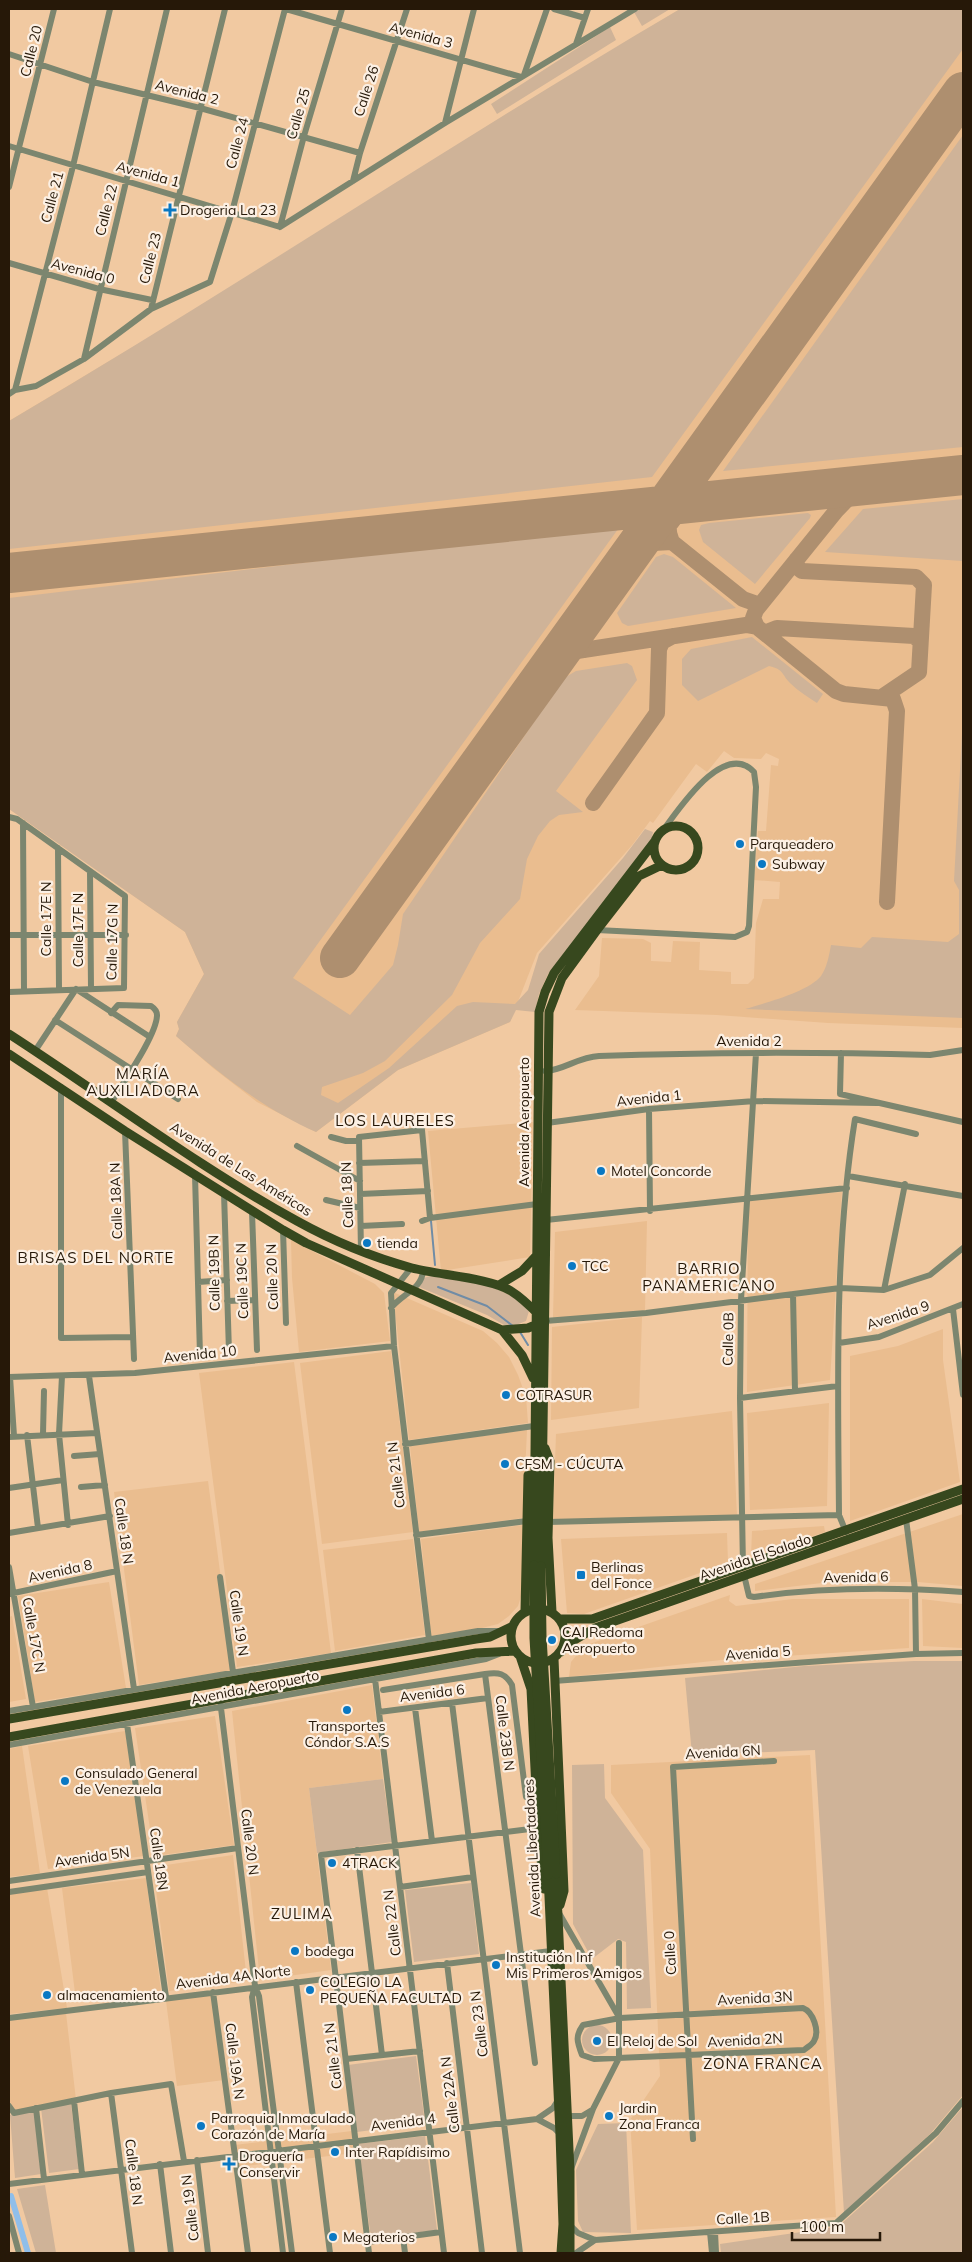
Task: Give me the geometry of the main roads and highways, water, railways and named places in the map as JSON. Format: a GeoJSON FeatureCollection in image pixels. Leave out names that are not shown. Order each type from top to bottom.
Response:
{"type":"FeatureCollection","features":[{"type":"Feature","properties":{"kind":"main road"},"geometry":{"type":"LineString","coordinates":[[672,826],[686,828],[693,834],[698,847],[694,860],[687,866],[674,870],[662,865],[655,854],[655,841],[664,830],[672,826]]}},
{"type":"Feature","properties":{"kind":"main road","name":"Avenida Aeropuerto"},"geometry":{"type":"LineString","coordinates":[[539,1442],[534,1426],[535,1384],[532,1326],[536,1312],[539,1012],[548,984],[560,963],[655,841]]}},
{"type":"Feature","properties":{"kind":"main road","name":"Avenida Aeropuerto"},"geometry":{"type":"LineString","coordinates":[[539,1442],[545,1321],[548,1025],[554,995],[564,973],[639,876],[662,865]]}},
{"type":"Feature","properties":{"kind":"main road","name":"Avenida de Las Américas"},"geometry":{"type":"LineString","coordinates":[[9,1034],[111,1103],[290,1217],[362,1252],[411,1268],[499,1285],[521,1298],[545,1321]]}},
{"type":"Feature","properties":{"kind":"main road","name":"Avenida de Las Américas"},"geometry":{"type":"LineString","coordinates":[[9,1054],[282,1230],[398,1284],[506,1330]]}},
{"type":"Feature","properties":{"kind":"main road"},"geometry":{"type":"LineString","coordinates":[[499,1285],[522,1270],[536,1256]]}},
{"type":"Feature","properties":{"kind":"main road"},"geometry":{"type":"LineString","coordinates":[[535,1384],[522,1355],[506,1330],[532,1326],[545,1321]]}},
{"type":"Feature","properties":{"kind":"main road"},"geometry":{"type":"LineString","coordinates":[[549,1915],[542,1881],[531,1689],[511,1639],[513,1626],[525,1612],[528,1564],[526,1521],[529,1459],[539,1442],[550,1461],[548,1522],[552,1612]]}},
{"type":"Feature","properties":{"kind":"main road","name":"Avenida Libertadores"},"geometry":{"type":"LineString","coordinates":[[539,1442],[538,1565],[534,1638],[552,1874],[557,1910],[568,2116],[570,2253]]}},
{"type":"Feature","properties":{"kind":"main road","name":"Avenida El Salado"},"geometry":{"type":"LineString","coordinates":[[557,1655],[573,1641],[595,1628],[963,1489]]}},
{"type":"Feature","properties":{"kind":"main road","name":"Avenida El Salado"},"geometry":{"type":"LineString","coordinates":[[560,1620],[592,1619],[963,1499]]}},
{"type":"Feature","properties":{"kind":"main road"},"geometry":{"type":"LineString","coordinates":[[525,1612],[543,1609],[552,1612],[560,1620],[566,1636],[557,1655],[554,1681],[564,1891],[557,1910]]}},
{"type":"Feature","properties":{"kind":"main road","name":"Avenida Aeropuerto"},"geometry":{"type":"LineString","coordinates":[[9,1719],[208,1681],[273,1674],[476,1639],[513,1626]]}},
{"type":"Feature","properties":{"kind":"main road","name":"Avenida Aeropuerto"},"geometry":{"type":"LineString","coordinates":[[9,1736],[220,1704],[476,1653],[505,1651],[518,1654]]}},
{"type":"Feature","properties":{"kind":"main road"},"geometry":{"type":"LineString","coordinates":[[518,1654],[536,1664],[557,1655]]}},
{"type":"Feature","properties":{"kind":"main road"},"geometry":{"type":"LineString","coordinates":[[273,1674],[283,1665]]}},
{"type":"Feature","properties":{"kind":"main road","name":"Avenida Libertadores"},"geometry":{"type":"LineString","coordinates":[[552,1874],[549,1915],[560,2134],[563,2224],[561,2253]]}},
{"type":"Feature","properties":{"kind":"waterway"},"geometry":{"type":"LineString","coordinates":[[431,1221],[435,1265]]}},
{"type":"Feature","properties":{"kind":"waterway"},"geometry":{"type":"LineString","coordinates":[[438,1287],[487,1306],[513,1326]]}},
{"type":"Feature","properties":{"kind":"waterway"},"geometry":{"type":"LineString","coordinates":[[520,1332],[528,1345]]}},
{"type":"Feature","properties":{"kind":"waterway"},"geometry":{"type":"LineString","coordinates":[[11,2196],[28,2253]]}},
{"type":"Feature","properties":{"kind":"place","name":"Drogeria La 23"},"geometry":{"type":"Point","coordinates":[170,210]}},
{"type":"Feature","properties":{"kind":"place","name":"Parqueadero"},"geometry":{"type":"Point","coordinates":[740,844]}},
{"type":"Feature","properties":{"kind":"place","name":"Subway"},"geometry":{"type":"Point","coordinates":[762,864]}},
{"type":"Feature","properties":{"kind":"place","name":"Motel Concorde"},"geometry":{"type":"Point","coordinates":[601,1171]}},
{"type":"Feature","properties":{"kind":"place","name":"tienda"},"geometry":{"type":"Point","coordinates":[367,1243]}},
{"type":"Feature","properties":{"kind":"place","name":"TCC"},"geometry":{"type":"Point","coordinates":[572,1266]}},
{"type":"Feature","properties":{"kind":"place","name":"COTRASUR"},"geometry":{"type":"Point","coordinates":[506,1395]}},
{"type":"Feature","properties":{"kind":"place","name":"CFSM - CÚCUTA"},"geometry":{"type":"Point","coordinates":[505,1464]}},
{"type":"Feature","properties":{"kind":"place","name":"Berlinas del Fonce"},"geometry":{"type":"Point","coordinates":[581,1575]}},
{"type":"Feature","properties":{"kind":"place","name":"CAI Redoma Aeropuerto"},"geometry":{"type":"Point","coordinates":[552,1640]}},
{"type":"Feature","properties":{"kind":"place","name":"Transportes Cóndor S.A.S"},"geometry":{"type":"Point","coordinates":[347,1710]}},
{"type":"Feature","properties":{"kind":"place","name":"Consulado General de Venezuela"},"geometry":{"type":"Point","coordinates":[65,1781]}},
{"type":"Feature","properties":{"kind":"place","name":"4TRACK"},"geometry":{"type":"Point","coordinates":[332,1863]}},
{"type":"Feature","properties":{"kind":"place","name":"bodega"},"geometry":{"type":"Point","coordinates":[295,1951]}},
{"type":"Feature","properties":{"kind":"place","name":"Institución Inf Mis Primeros Amigos"},"geometry":{"type":"Point","coordinates":[496,1965]}},
{"type":"Feature","properties":{"kind":"place","name":"COLEGIO LA PEQUEÑA FACULTAD"},"geometry":{"type":"Point","coordinates":[310,1990]}},
{"type":"Feature","properties":{"kind":"place","name":"almacenamiento"},"geometry":{"type":"Point","coordinates":[47,1995]}},
{"type":"Feature","properties":{"kind":"place","name":"El Reloj de Sol"},"geometry":{"type":"Point","coordinates":[597,2041]}},
{"type":"Feature","properties":{"kind":"place","name":"Jardin Zona Franca"},"geometry":{"type":"Point","coordinates":[609,2116]}},
{"type":"Feature","properties":{"kind":"place","name":"Parroquia Inmaculado Corazón de María"},"geometry":{"type":"Point","coordinates":[201,2126]}},
{"type":"Feature","properties":{"kind":"place","name":"Inter Rapídisimo"},"geometry":{"type":"Point","coordinates":[335,2152]}},
{"type":"Feature","properties":{"kind":"place","name":"Droguería Conservir"},"geometry":{"type":"Point","coordinates":[229,2164]}},
{"type":"Feature","properties":{"kind":"place","name":"Megaterios"},"geometry":{"type":"Point","coordinates":[333,2237]}},
{"type":"Feature","properties":{"kind":"district","name":"MARÍA AUXILIADORA"},"geometry":{"type":"Point","coordinates":[143,1082]}},
{"type":"Feature","properties":{"kind":"district","name":"LOS LAURELES"},"geometry":{"type":"Point","coordinates":[395,1120]}},
{"type":"Feature","properties":{"kind":"district","name":"BRISAS DEL NORTE"},"geometry":{"type":"Point","coordinates":[96,1257]}},
{"type":"Feature","properties":{"kind":"district","name":"BARRIO PANAMERICANO"},"geometry":{"type":"Point","coordinates":[709,1276]}},
{"type":"Feature","properties":{"kind":"district","name":"ZULIMA"},"geometry":{"type":"Point","coordinates":[302,1913]}},
{"type":"Feature","properties":{"kind":"district","name":"ZONA FRANCA"},"geometry":{"type":"Point","coordinates":[763,2063]}}]}
